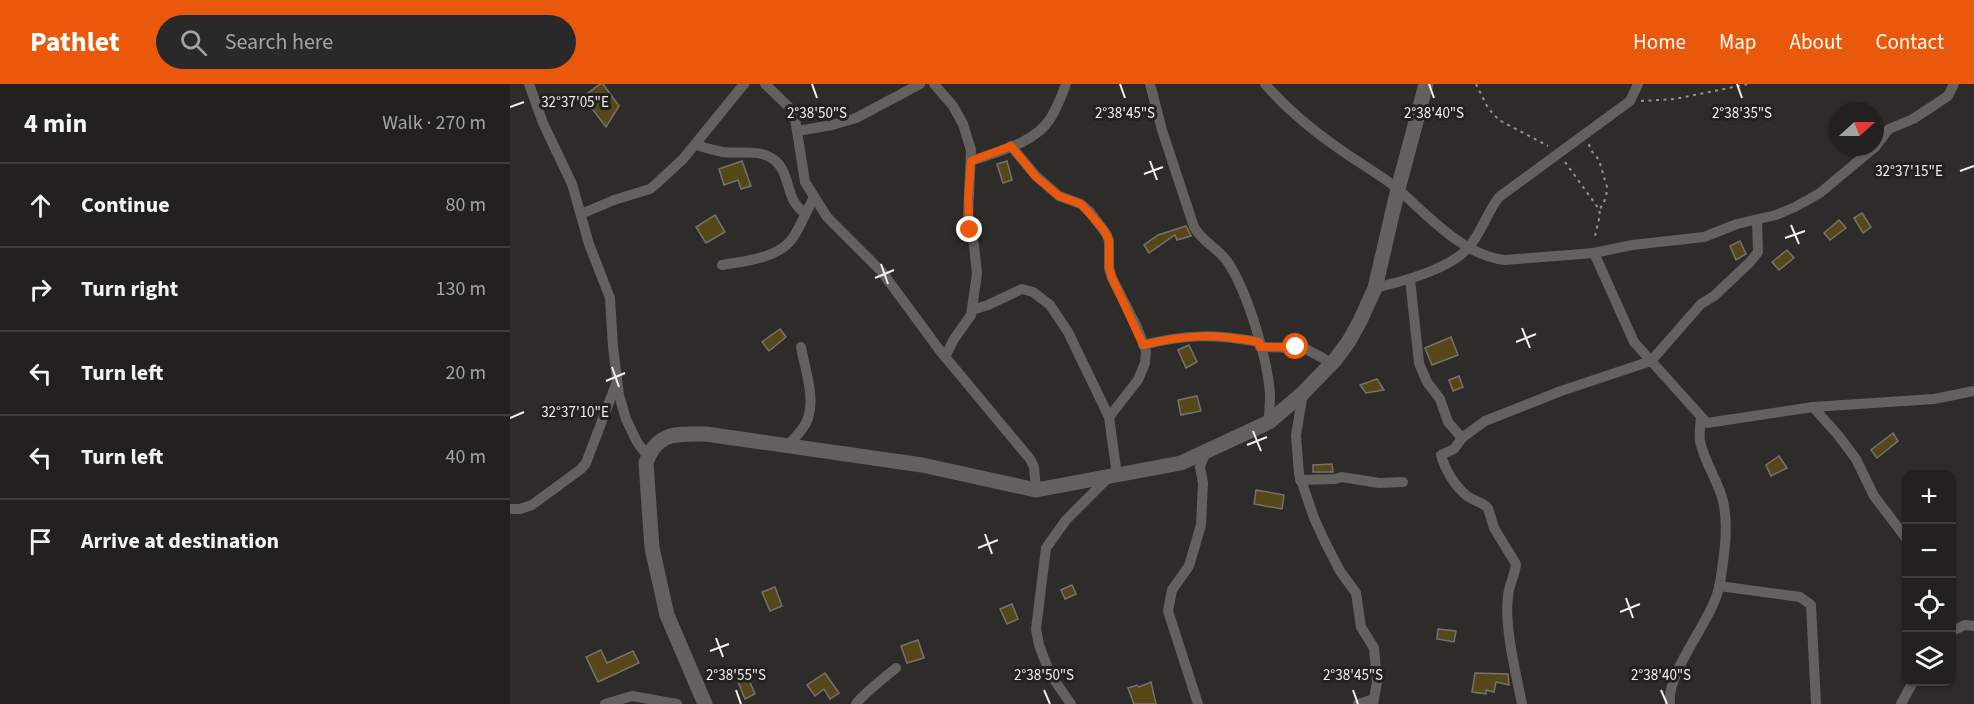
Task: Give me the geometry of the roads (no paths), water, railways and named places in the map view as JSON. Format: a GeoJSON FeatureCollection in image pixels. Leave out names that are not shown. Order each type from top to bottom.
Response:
{"type":"FeatureCollection","features":[{"type":"Feature","properties":{"kind":"street"},"geometry":{"type":"LineString","coordinates":[[529,84],[543,123],[572,184],[589,244],[610,298],[617,381],[626,419],[637,442],[648,457]]}},
{"type":"Feature","properties":{"kind":"street"},"geometry":{"type":"LineString","coordinates":[[581,214],[614,200],[650,189],[696,145],[744,84]]}},
{"type":"Feature","properties":{"kind":"street"},"geometry":{"type":"LineString","coordinates":[[765,84],[790,106],[796,119],[805,182],[827,217],[882,272],[945,357],[1030,459],[1034,467],[1036,490]]}},
{"type":"Feature","properties":{"kind":"street"},"geometry":{"type":"LineString","coordinates":[[798,131],[845,122],[920,84]]}},
{"type":"Feature","properties":{"kind":"street"},"geometry":{"type":"LineString","coordinates":[[934,84],[953,106],[963,124],[971,150],[968,218],[977,274],[971,315],[954,339],[945,357]]}},
{"type":"Feature","properties":{"kind":"street"},"geometry":{"type":"LineString","coordinates":[[971,161],[1026,140],[1049,121],[1066,84]]}},
{"type":"Feature","properties":{"kind":"street"},"geometry":{"type":"LineString","coordinates":[[1150,84],[1194,227],[1203,240],[1228,263],[1241,290],[1259,344],[1270,396],[1269,423]]}},
{"type":"Feature","properties":{"kind":"street"},"geometry":{"type":"LineString","coordinates":[[1265,84],[1317,133],[1398,189],[1415,207],[1469,248],[1492,258],[1505,260],[1592,254],[1632,245],[1704,237],[1737,224],[1796,207],[1820,193],[1864,156]]}},
{"type":"Feature","properties":{"kind":"street"},"geometry":{"type":"LineString","coordinates":[[701,704],[667,615],[652,548],[646,463],[658,442],[672,434],[706,435],[922,465],[1036,490],[1181,463],[1269,423],[1332,363],[1349,341],[1375,288],[1426,84]]}},
{"type":"Feature","properties":{"kind":"street"},"geometry":{"type":"LineString","coordinates":[[1375,288],[1410,279],[1446,264],[1469,248],[1499,197],[1630,102],[1638,84]]}},
{"type":"Feature","properties":{"kind":"street"},"geometry":{"type":"LineString","coordinates":[[1884,135],[1889,129],[1913,119],[1948,96],[1954,84]]}},
{"type":"Feature","properties":{"kind":"street"},"geometry":{"type":"LineString","coordinates":[[696,145],[723,152],[761,154],[774,159],[784,173],[795,206],[805,213]]}},
{"type":"Feature","properties":{"kind":"street"},"geometry":{"type":"LineString","coordinates":[[1011,146],[1036,177],[1059,196],[1081,204],[1104,230],[1109,241],[1109,268],[1112,278],[1146,351],[1138,380],[1109,417]]}},
{"type":"Feature","properties":{"kind":"street"},"geometry":{"type":"LineString","coordinates":[[722,265],[763,257],[784,247],[792,239],[814,197]]}},
{"type":"Feature","properties":{"kind":"street"},"geometry":{"type":"LineString","coordinates":[[1522,704],[1511,645],[1508,605],[1508,595],[1516,564],[1494,528],[1488,508],[1465,494],[1449,475],[1441,457],[1485,422],[1528,403],[1651,361],[1701,304],[1749,264],[1758,252],[1757,220]]}},
{"type":"Feature","properties":{"kind":"street"},"geometry":{"type":"LineString","coordinates":[[1592,254],[1634,342],[1707,423],[1813,407],[1934,399],[1974,391]]}},
{"type":"Feature","properties":{"kind":"street"},"geometry":{"type":"LineString","coordinates":[[1410,279],[1419,363],[1427,382],[1440,399],[1448,422],[1462,438]]}},
{"type":"Feature","properties":{"kind":"street"},"geometry":{"type":"LineString","coordinates":[[972,310],[988,306],[1022,289],[1044,300],[1058,314],[1109,417],[1114,475]]}},
{"type":"Feature","properties":{"kind":"street"},"geometry":{"type":"LineString","coordinates":[[1143,345],[1185,336],[1227,337],[1259,344],[1304,348],[1332,363]]}},
{"type":"Feature","properties":{"kind":"street"},"geometry":{"type":"LineString","coordinates":[[787,446],[806,423],[809,412],[810,399],[801,347]]}},
{"type":"Feature","properties":{"kind":"street"},"geometry":{"type":"LineString","coordinates":[[510,509],[531,506],[581,469],[586,463],[617,381]]}},
{"type":"Feature","properties":{"kind":"street"},"geometry":{"type":"LineString","coordinates":[[1303,393],[1296,435],[1300,480],[1325,542],[1340,571],[1356,593],[1361,627],[1375,651],[1377,682],[1374,702],[1358,704]]}},
{"type":"Feature","properties":{"kind":"street"},"geometry":{"type":"LineString","coordinates":[[1813,407],[1856,459],[1874,496],[1902,533]]}},
{"type":"Feature","properties":{"kind":"street"},"geometry":{"type":"LineString","coordinates":[[1670,704],[1670,688],[1701,625],[1713,608],[1724,550],[1724,504],[1700,443],[1701,418]]}},
{"type":"Feature","properties":{"kind":"street"},"geometry":{"type":"LineString","coordinates":[[1198,704],[1168,611],[1172,590],[1189,566],[1201,525],[1203,483],[1200,467],[1206,451]]}},
{"type":"Feature","properties":{"kind":"street"},"geometry":{"type":"LineString","coordinates":[[1071,704],[1050,674],[1039,645],[1036,629],[1046,548],[1066,520],[1114,475]]}},
{"type":"Feature","properties":{"kind":"street"},"geometry":{"type":"LineString","coordinates":[[1300,480],[1341,477],[1380,483],[1403,482]]}},
{"type":"Feature","properties":{"kind":"street"},"geometry":{"type":"LineString","coordinates":[[1719,586],[1800,597],[1811,605],[1816,704]]}},
{"type":"Feature","properties":{"kind":"street"},"geometry":{"type":"LineString","coordinates":[[1956,629],[1965,625],[1974,626]]}},
{"type":"Feature","properties":{"kind":"street"},"geometry":{"type":"LineString","coordinates":[[856,704],[861,697],[896,668]]}},
{"type":"Feature","properties":{"kind":"street"},"geometry":{"type":"LineString","coordinates":[[1901,704],[1910,686]]}},
{"type":"Feature","properties":{"kind":"street"},"geometry":{"type":"LineString","coordinates":[[605,704],[632,696],[677,704]]}}]}
